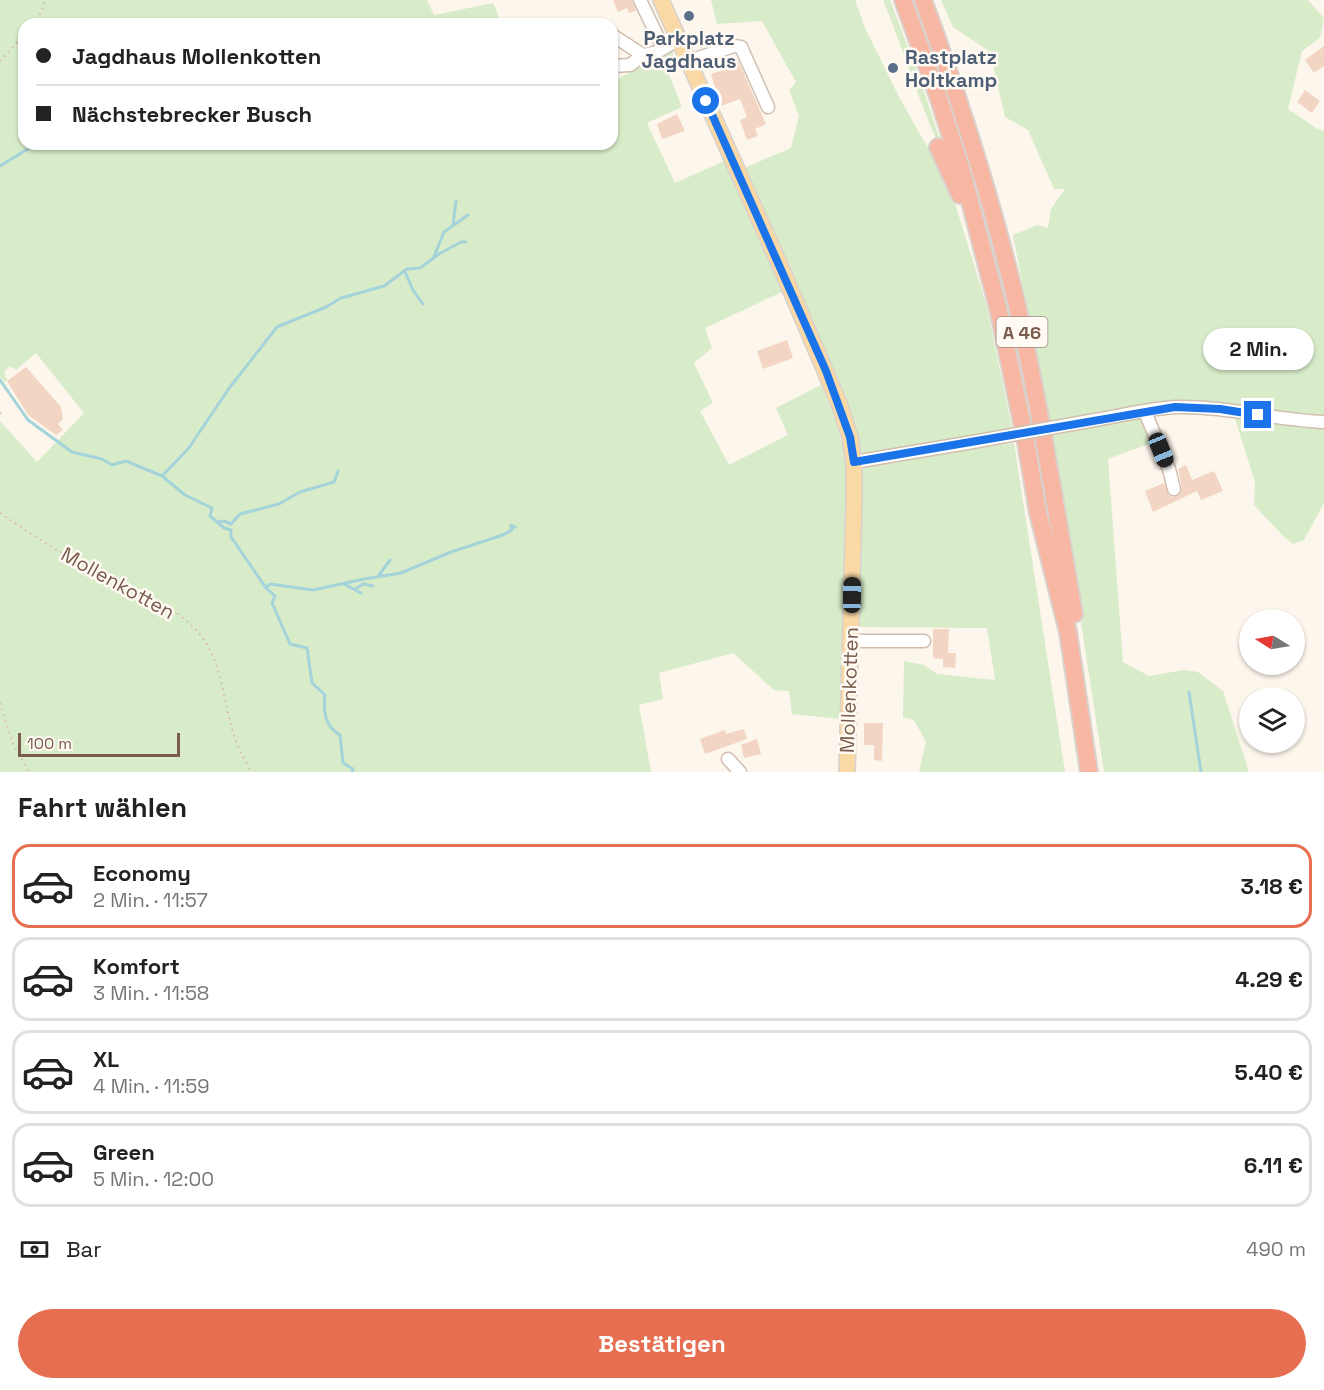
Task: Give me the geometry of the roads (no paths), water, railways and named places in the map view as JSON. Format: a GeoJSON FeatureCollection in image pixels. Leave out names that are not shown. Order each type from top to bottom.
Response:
{"type":"FeatureCollection","features":[{"type":"Feature","properties":{"kind":"highway","name":"A 46"},"geometry":{"type":"LineString","coordinates":[[903,0],[938,96],[982,242],[1010,360],[1038,513],[1068,632],[1089,772]]}},
{"type":"Feature","properties":{"kind":"highway","name":"A 46"},"geometry":{"type":"LineString","coordinates":[[923,0],[955,88],[981,171],[1017,305],[1044,440],[1100,772]]}},
{"type":"Feature","properties":{"kind":"highway"},"geometry":{"type":"LineString","coordinates":[[938,147],[982,242]]}},
{"type":"Feature","properties":{"kind":"main road","name":"Mollenkotten"},"geometry":{"type":"LineString","coordinates":[[662,0],[826,371],[850,437],[854,462],[847,772]]}},
{"type":"Feature","properties":{"kind":"street"},"geometry":{"type":"LineString","coordinates":[[640,0],[663,48]]}},
{"type":"Feature","properties":{"kind":"street"},"geometry":{"type":"LineString","coordinates":[[618,39],[643,55]]}},
{"type":"Feature","properties":{"kind":"street"},"geometry":{"type":"LineString","coordinates":[[618,65],[630,64],[643,55],[679,39]]}},
{"type":"Feature","properties":{"kind":"street"},"geometry":{"type":"LineString","coordinates":[[689,61],[734,46],[741,46],[768,107]]}},
{"type":"Feature","properties":{"kind":"street"},"geometry":{"type":"LineString","coordinates":[[854,462],[1175,407],[1220,409],[1296,421],[1324,422]]}},
{"type":"Feature","properties":{"kind":"street"},"geometry":{"type":"LineString","coordinates":[[1145,412],[1169,469],[1174,489]]}},
{"type":"Feature","properties":{"kind":"street"},"geometry":{"type":"LineString","coordinates":[[851,641],[924,641]]}},
{"type":"Feature","properties":{"kind":"street"},"geometry":{"type":"LineString","coordinates":[[728,759],[740,772]]}},
{"type":"Feature","properties":{"kind":"waterway"},"geometry":{"type":"LineString","coordinates":[[0,166],[26,150]]}},
{"type":"Feature","properties":{"kind":"waterway"},"geometry":{"type":"LineString","coordinates":[[453,225],[456,201]]}},
{"type":"Feature","properties":{"kind":"waterway"},"geometry":{"type":"LineString","coordinates":[[433,259],[444,232],[468,215]]}},
{"type":"Feature","properties":{"kind":"waterway"},"geometry":{"type":"LineString","coordinates":[[162,476],[188,449],[230,387],[277,327],[326,307],[341,298],[384,286],[407,269],[420,268],[439,254],[461,242],[466,242]]}},
{"type":"Feature","properties":{"kind":"waterway"},"geometry":{"type":"LineString","coordinates":[[405,272],[413,290],[423,304]]}},
{"type":"Feature","properties":{"kind":"waterway"},"geometry":{"type":"LineString","coordinates":[[0,380],[28,420],[72,452],[102,459],[112,465],[126,461],[162,476],[185,495],[212,508],[210,516],[217,522],[224,521],[231,524],[240,514],[279,504],[300,492],[334,482],[338,471]]}},
{"type":"Feature","properties":{"kind":"waterway"},"geometry":{"type":"LineString","coordinates":[[217,522],[231,530],[231,537],[266,588],[270,584],[313,590],[401,573],[451,552],[503,535],[512,530],[511,525],[515,527]]}},
{"type":"Feature","properties":{"kind":"waterway"},"geometry":{"type":"LineString","coordinates":[[379,575],[390,560]]}},
{"type":"Feature","properties":{"kind":"waterway"},"geometry":{"type":"LineString","coordinates":[[344,584],[361,593]]}},
{"type":"Feature","properties":{"kind":"waterway"},"geometry":{"type":"LineString","coordinates":[[355,589],[363,584],[373,586]]}},
{"type":"Feature","properties":{"kind":"waterway"},"geometry":{"type":"LineString","coordinates":[[266,588],[275,596],[272,603],[290,644],[307,648],[312,683],[325,695],[326,718],[331,727],[340,735],[343,763],[353,769],[352,772]]}},
{"type":"Feature","properties":{"kind":"waterway"},"geometry":{"type":"LineString","coordinates":[[1189,692],[1201,772]]}},
{"type":"Feature","properties":{"kind":"place","name":"Parkplatz Jagdhaus"},"geometry":{"type":"Point","coordinates":[689,16]}},
{"type":"Feature","properties":{"kind":"place","name":"Rastplatz Holtkamp"},"geometry":{"type":"Point","coordinates":[893,68]}}]}
